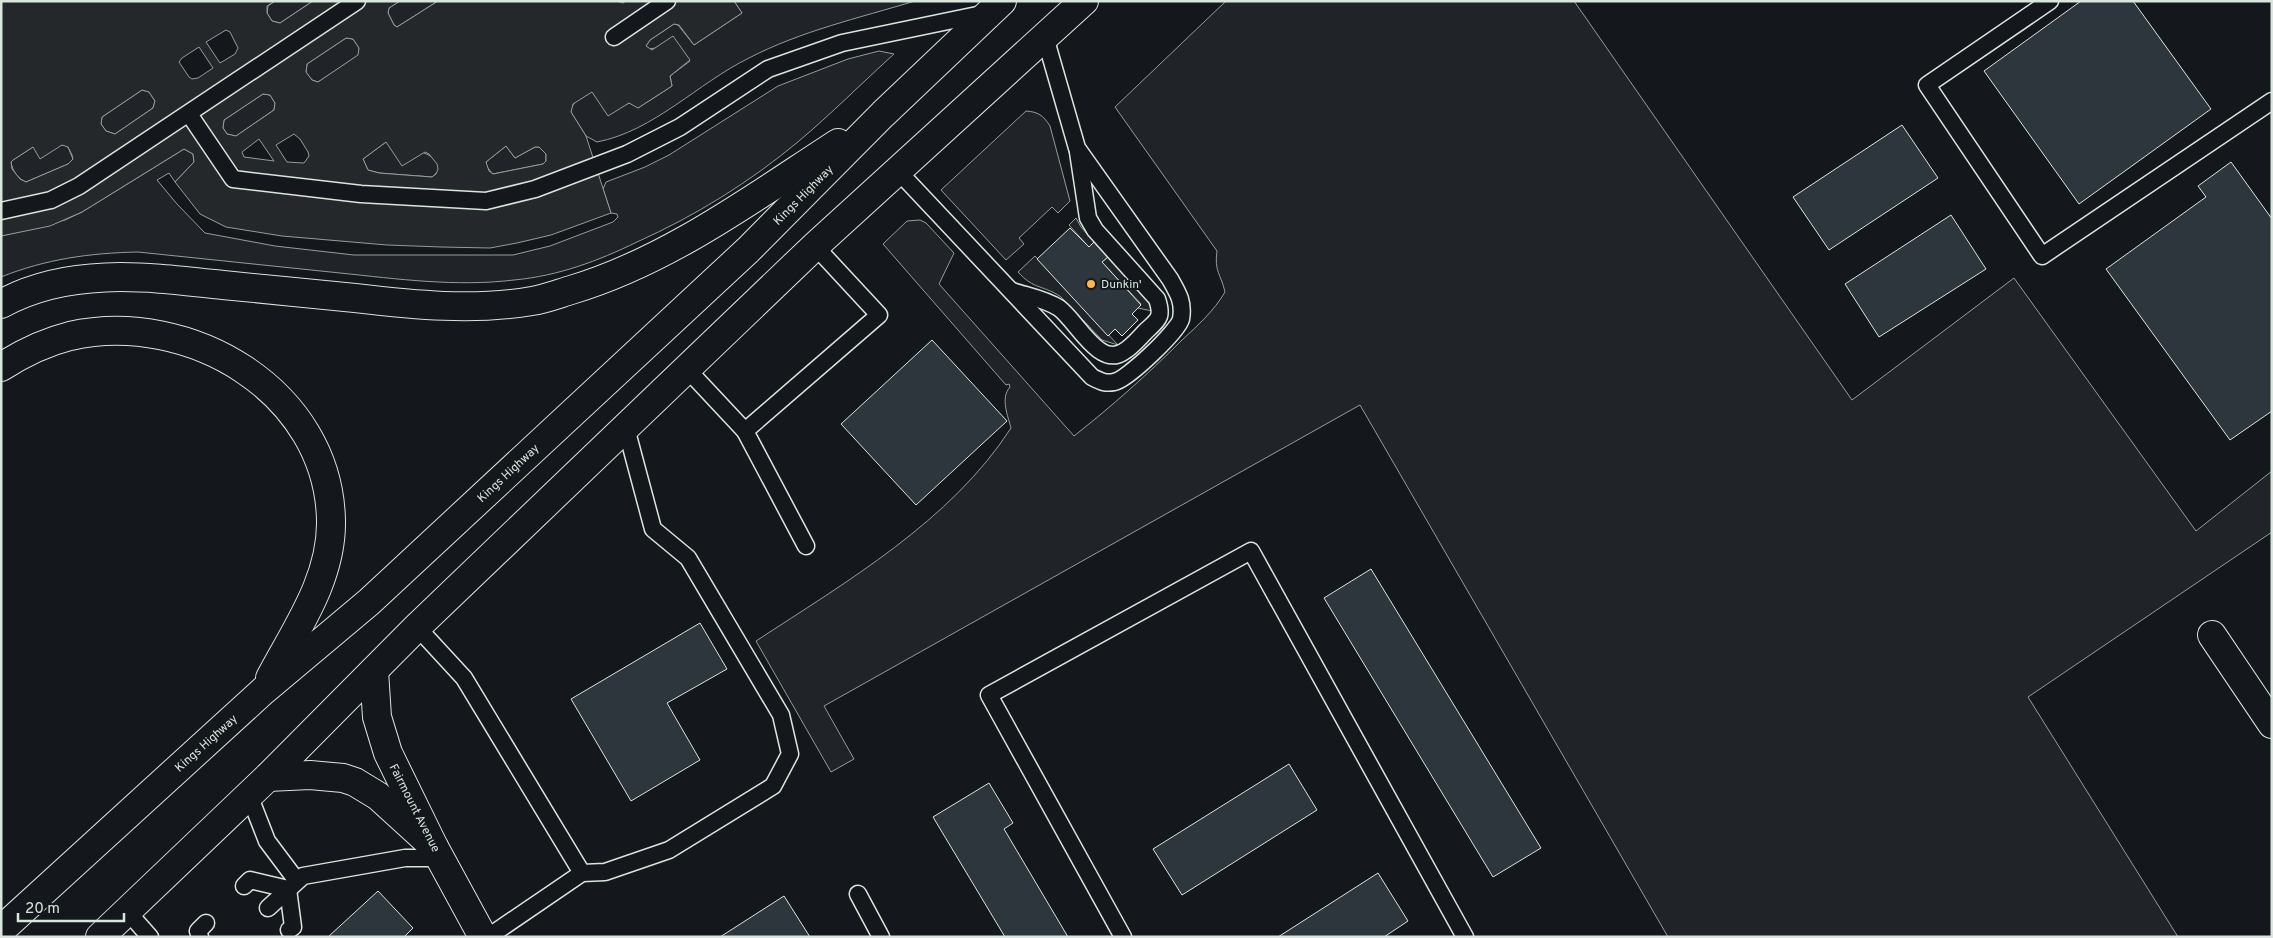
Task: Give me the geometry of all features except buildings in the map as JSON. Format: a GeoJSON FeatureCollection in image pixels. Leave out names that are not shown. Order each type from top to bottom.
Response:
{"type":"FeatureCollection","features":[{"type":"Feature","properties":{"kind":"main road"},"geometry":{"type":"LineString","coordinates":[[100,937],[258,786],[416,627],[815,246],[899,172],[1084,1]]}},
{"type":"Feature","properties":{"kind":"main road","name":"Kings Highway"},"geometry":{"type":"LineString","coordinates":[[7,925],[263,691],[369,602],[726,270],[883,114],[996,7]]}},
{"type":"Feature","properties":{"kind":"main road"},"geometry":{"type":"LineString","coordinates":[[1,304],[40,288],[86,279],[140,276],[418,305],[479,306],[533,301],[601,281],[655,257],[738,208],[883,114]]}},
{"type":"Feature","properties":{"kind":"main road"},"geometry":{"type":"LineString","coordinates":[[1,366],[46,344],[70,336],[95,332],[151,332],[192,342],[224,356],[249,372],[276,395],[296,418],[315,448],[328,485],[331,522],[328,551],[317,590],[263,691]]}},
{"type":"Feature","properties":{"kind":"main road"},"geometry":{"type":"LineString","coordinates":[[2212,635],[2272,724]]}},
{"type":"Feature","properties":{"kind":"main road","name":"Fairmount Avenue"},"geometry":{"type":"LineString","coordinates":[[374,671],[377,717],[388,753],[482,937]]}},
{"type":"Feature","properties":{"kind":"main road"},"geometry":{"type":"LineString","coordinates":[[258,786],[310,775],[343,778],[355,782],[378,796],[437,852]]}},
{"type":"Feature","properties":{"kind":"lane"},"geometry":{"type":"LineString","coordinates":[[1,212],[51,200],[79,186],[356,1]]}},
{"type":"Feature","properties":{"kind":"lane"},"geometry":{"type":"LineString","coordinates":[[614,37],[667,1]]}},
{"type":"Feature","properties":{"kind":"lane"},"geometry":{"type":"LineString","coordinates":[[2050,1],[1927,84],[2042,256],[2272,101]]}},
{"type":"Feature","properties":{"kind":"lane"},"geometry":{"type":"LineString","coordinates":[[189,114],[233,179],[361,194],[486,201],[535,189],[627,154],[680,127],[768,69],[842,43],[996,7]]}},
{"type":"Feature","properties":{"kind":"lane"},"geometry":{"type":"LineString","coordinates":[[1010,290],[1060,309],[1097,349],[1106,355],[1114,357],[1124,352],[1158,319],[1161,311],[1157,299],[1095,230],[1088,218],[1077,148],[1045,37]]}},
{"type":"Feature","properties":{"kind":"lane"},"geometry":{"type":"LineString","coordinates":[[899,172],[1092,377],[1103,383],[1116,382],[1128,375],[1167,338],[1180,321],[1182,301],[1170,279],[1077,148]]}},
{"type":"Feature","properties":{"kind":"lane"},"geometry":{"type":"LineString","coordinates":[[745,431],[879,315],[815,246]]}},
{"type":"Feature","properties":{"kind":"lane"},"geometry":{"type":"LineString","coordinates":[[687,369],[745,431],[806,546]]}},
{"type":"Feature","properties":{"kind":"lane"},"geometry":{"type":"LineString","coordinates":[[488,937],[582,872],[605,872],[669,850],[773,786],[790,754],[781,715],[688,558],[653,529],[626,428]]}},
{"type":"Feature","properties":{"kind":"lane"},"geometry":{"type":"LineString","coordinates":[[1123,937],[988,695],[1252,551],[1465,937]]}},
{"type":"Feature","properties":{"kind":"lane"},"geometry":{"type":"LineString","coordinates":[[416,627],[464,678],[582,872]]}},
{"type":"Feature","properties":{"kind":"lane"},"geometry":{"type":"LineString","coordinates":[[258,786],[267,841],[292,885],[293,927],[290,930]]}},
{"type":"Feature","properties":{"kind":"lane"},"geometry":{"type":"LineString","coordinates":[[268,908],[303,876],[437,852]]}},
{"type":"Feature","properties":{"kind":"lane"},"geometry":{"type":"LineString","coordinates":[[244,886],[250,880],[292,885]]}},
{"type":"Feature","properties":{"kind":"lane"},"geometry":{"type":"LineString","coordinates":[[858,894],[881,937]]}},
{"type":"Feature","properties":{"kind":"lane"},"geometry":{"type":"LineString","coordinates":[[127,911],[150,937]]}},
{"type":"Feature","properties":{"kind":"shaded area"},"geometry":{"type":"Polygon","coordinates":[[[1,1],[275,1],[267,6],[267,13],[272,21],[280,23],[313,1],[400,1],[389,8],[388,13],[397,27],[438,1],[616,1],[623,3],[626,1],[734,1],[742,13],[694,45],[679,25],[674,24],[650,40],[646,46],[652,50],[673,36],[690,60],[670,76],[672,86],[638,108],[629,103],[608,116],[592,92],[573,104],[571,112],[586,136],[611,213],[551,235],[490,248],[441,247],[387,245],[282,236],[226,227],[200,214],[175,182],[194,162],[193,154],[184,149],[82,212],[50,226],[1,236],[1,1]],[[226,30],[206,42],[220,63],[235,54],[238,48],[230,32],[226,30]],[[346,38],[307,64],[306,72],[312,80],[318,82],[358,55],[359,48],[353,39],[346,38]],[[199,47],[179,62],[192,79],[198,78],[213,68],[199,47]],[[142,90],[102,117],[101,124],[106,131],[115,134],[153,108],[155,101],[149,92],[142,90]],[[263,94],[224,120],[223,128],[227,134],[236,136],[274,110],[275,103],[270,95],[263,94]],[[294,134],[276,145],[287,162],[304,163],[309,156],[300,139],[294,134]],[[259,139],[242,152],[244,157],[274,161],[259,139]],[[386,142],[363,159],[368,170],[379,173],[432,177],[438,169],[437,164],[425,152],[402,166],[386,142]],[[62,145],[40,159],[33,147],[11,162],[12,169],[20,179],[26,182],[68,164],[73,159],[68,147],[62,145]],[[506,146],[486,162],[489,171],[493,174],[543,164],[546,161],[546,154],[539,147],[535,147],[515,158],[506,146]]]}},
{"type":"Feature","properties":{"kind":"shaded area"},"geometry":{"type":"Polygon","coordinates":[[[275,1],[313,1],[280,23],[272,21],[267,13],[268,6],[275,1]]]}},
{"type":"Feature","properties":{"kind":"shaded area"},"geometry":{"type":"Polygon","coordinates":[[[400,1],[438,1],[397,27],[388,13],[389,8],[400,1]]]}},
{"type":"Feature","properties":{"kind":"shaded area"},"geometry":{"type":"Polygon","coordinates":[[[734,1],[915,1],[830,26],[769,48],[730,68],[638,128],[597,142],[586,136],[571,112],[575,102],[592,91],[625,104],[633,103],[638,108],[672,86],[670,76],[690,61],[656,48],[648,49],[646,46],[650,40],[674,24],[678,25],[694,45],[742,13],[734,1]]]}},
{"type":"Feature","properties":{"kind":"shaded area"},"geometry":{"type":"Polygon","coordinates":[[[1226,1],[1574,1],[1852,400],[2014,278],[2196,531],[2272,471],[2272,532],[2028,697],[2178,937],[1668,937],[1360,405],[824,706],[854,759],[831,772],[756,641],[860,572],[928,521],[987,461],[1011,428],[1005,402],[1007,391],[1010,387],[1009,384],[1006,385],[883,244],[907,221],[920,220],[926,223],[954,253],[939,284],[1074,436],[1116,402],[1155,366],[1205,318],[1225,292],[1217,268],[1217,251],[1115,107],[1226,1]]]}},
{"type":"Feature","properties":{"kind":"shaded area"},"geometry":{"type":"Polygon","coordinates":[[[346,38],[353,39],[359,48],[359,55],[318,82],[312,80],[306,72],[307,64],[346,38]]]}},
{"type":"Feature","properties":{"kind":"shaded area"},"geometry":{"type":"Polygon","coordinates":[[[879,51],[894,54],[799,141],[742,184],[659,232],[608,255],[562,271],[530,278],[470,283],[383,278],[138,252],[103,254],[51,261],[1,277],[1,236],[65,220],[82,212],[184,149],[193,154],[194,162],[175,182],[169,173],[157,180],[205,233],[275,246],[354,255],[513,255],[550,246],[613,222],[618,217],[617,214],[611,213],[603,189],[606,182],[645,167],[669,155],[778,86],[848,59],[879,51]]]}},
{"type":"Feature","properties":{"kind":"shaded area"},"geometry":{"type":"Polygon","coordinates":[[[142,90],[149,92],[155,101],[153,108],[115,134],[106,131],[101,124],[102,117],[142,90]]]}},
{"type":"Feature","properties":{"kind":"shaded area"},"geometry":{"type":"Polygon","coordinates":[[[263,94],[270,95],[275,103],[274,110],[236,136],[227,134],[223,128],[224,120],[263,94]]]}},
{"type":"Feature","properties":{"kind":"shaded area"},"geometry":{"type":"Polygon","coordinates":[[[1026,111],[1040,115],[1050,126],[1070,201],[1058,213],[1052,207],[1019,238],[1024,244],[1006,260],[941,190],[1026,111]]]}},
{"type":"Feature","properties":{"kind":"shaded area"},"geometry":{"type":"Polygon","coordinates":[[[386,142],[413,149],[433,157],[438,163],[439,170],[432,177],[379,173],[368,170],[363,159],[386,142]]]}},
{"type":"Feature","properties":{"kind":"shaded area"},"geometry":{"type":"Polygon","coordinates":[[[65,145],[68,147],[73,159],[68,164],[26,182],[16,174],[11,162],[33,147],[65,145]]]}},
{"type":"Feature","properties":{"kind":"shaded area"},"geometry":{"type":"Polygon","coordinates":[[[506,146],[515,158],[535,147],[539,147],[546,154],[546,161],[543,164],[493,174],[486,166],[486,162],[506,146]]]}},
{"type":"Feature","properties":{"kind":"shaded area"},"geometry":{"type":"Polygon","coordinates":[[[1076,218],[1094,242],[1089,247],[1069,225],[1076,218]]]}},
{"type":"Feature","properties":{"kind":"shaded area"},"geometry":{"type":"Polygon","coordinates":[[[1035,256],[1118,345],[1102,340],[1061,297],[1034,285],[1018,272],[1035,256]]]}},
{"type":"Feature","properties":{"kind":"shaded area"},"geometry":{"type":"Polygon","coordinates":[[[1108,257],[1151,304],[1152,311],[1138,308],[1141,304],[1102,262],[1108,257]]]}},
{"type":"Feature","properties":{"kind":"place","name":"Dunkin'"},"geometry":{"type":"Point","coordinates":[1091,284]}}]}
